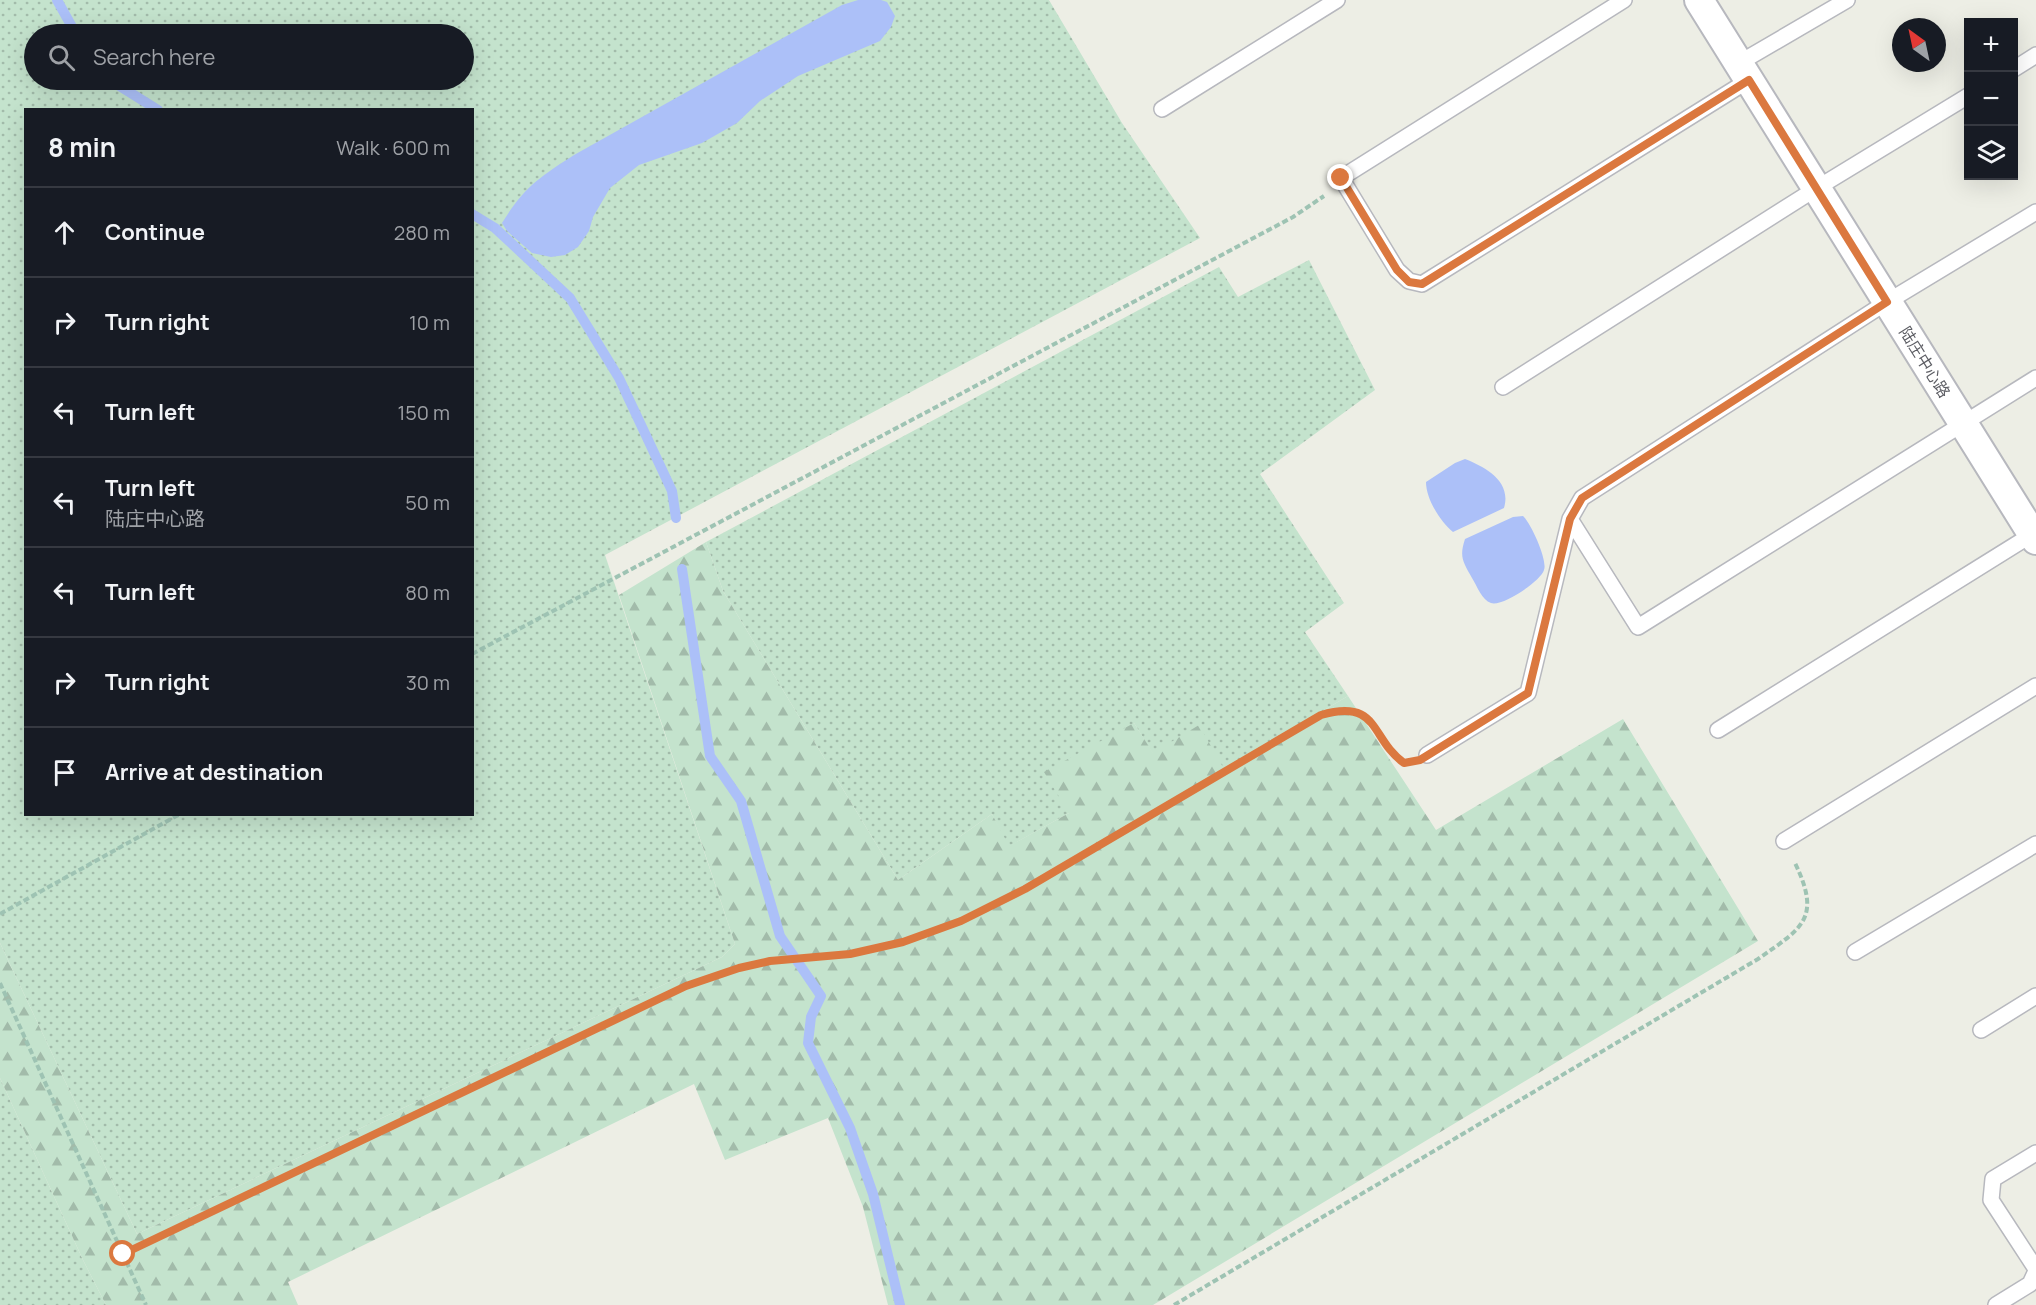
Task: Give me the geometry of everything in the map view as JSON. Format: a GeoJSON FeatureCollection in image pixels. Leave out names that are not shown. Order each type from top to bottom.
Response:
{"type":"FeatureCollection","features":[{"type":"Feature","properties":{"kind":"street","name":"陆庄中心路"},"geometry":{"type":"LineString","coordinates":[[1699,0],[2035,536]]}},
{"type":"Feature","properties":{"kind":"lane"},"geometry":{"type":"LineString","coordinates":[[1162,109],[1337,0]]}},
{"type":"Feature","properties":{"kind":"lane"},"geometry":{"type":"LineString","coordinates":[[1624,0],[1341,178],[1397,270],[1409,282],[1422,284],[1744,71],[1847,0]]}},
{"type":"Feature","properties":{"kind":"lane"},"geometry":{"type":"LineString","coordinates":[[2018,66],[2036,55]]}},
{"type":"Feature","properties":{"kind":"lane"},"geometry":{"type":"LineString","coordinates":[[1503,387],[1817,188],[1964,98]]}},
{"type":"Feature","properties":{"kind":"lane"},"geometry":{"type":"LineString","coordinates":[[1427,755],[1528,693],[1570,519],[1582,498],[1887,302],[2036,212]]}},
{"type":"Feature","properties":{"kind":"lane"},"geometry":{"type":"LineString","coordinates":[[1570,519],[1638,627],[2036,378]]}},
{"type":"Feature","properties":{"kind":"lane"},"geometry":{"type":"LineString","coordinates":[[1718,730],[2035,536]]}},
{"type":"Feature","properties":{"kind":"lane"},"geometry":{"type":"LineString","coordinates":[[1784,841],[2036,686]]}},
{"type":"Feature","properties":{"kind":"lane"},"geometry":{"type":"LineString","coordinates":[[1855,952],[2036,843]]}},
{"type":"Feature","properties":{"kind":"lane"},"geometry":{"type":"LineString","coordinates":[[1981,1030],[2036,996]]}},
{"type":"Feature","properties":{"kind":"lane"},"geometry":{"type":"LineString","coordinates":[[1996,1305],[2030,1284],[2036,1270],[1991,1200],[1993,1179],[2036,1153]]}},
{"type":"Feature","properties":{"kind":"path"},"geometry":{"type":"LineString","coordinates":[[474,653],[1293,217],[1322,199],[1341,178]]}},
{"type":"Feature","properties":{"kind":"path"},"geometry":{"type":"LineString","coordinates":[[123,1254],[686,986],[739,968],[770,961],[850,954],[903,942],[961,921],[1025,889],[1321,715],[1338,710],[1366,717],[1374,724],[1396,758],[1404,763],[1411,763],[1427,755]]}},
{"type":"Feature","properties":{"kind":"path"},"geometry":{"type":"LineString","coordinates":[[0,914],[176,816]]}},
{"type":"Feature","properties":{"kind":"path"},"geometry":{"type":"LineString","coordinates":[[1174,1305],[1748,965],[1797,932],[1808,908],[1804,882],[1784,841]]}},
{"type":"Feature","properties":{"kind":"path"},"geometry":{"type":"LineString","coordinates":[[0,982],[146,1305]]}},
{"type":"Feature","properties":{"kind":"green space"},"geometry":{"type":"Polygon","coordinates":[[[0,0],[1049,0],[1122,123],[1200,238],[605,555],[735,944],[722,957],[137,1234],[0,943],[0,0]]]}},
{"type":"Feature","properties":{"kind":"green space"},"geometry":{"type":"Polygon","coordinates":[[[1309,260],[1375,390],[1260,474],[1344,603],[1305,632],[1348,696],[1224,769],[1153,754],[1134,723],[1069,813],[1008,847],[992,814],[898,880],[723,591],[706,542],[1219,267],[1238,297],[1309,260]]]}},
{"type":"Feature","properties":{"kind":"green space"},"geometry":{"type":"Polygon","coordinates":[[[706,542],[723,591],[898,880],[992,814],[1009,846],[1069,813],[1044,772],[1134,723],[1153,753],[1199,725],[1224,769],[1348,696],[1436,830],[1623,719],[1758,941],[1153,1305],[888,1305],[863,1207],[828,1118],[725,1160],[694,1084],[288,1282],[298,1305],[106,1305],[83,1260],[0,1078],[0,943],[137,1234],[722,957],[735,944],[619,595],[706,542]]]}},
{"type":"Feature","properties":{"kind":"green space"},"geometry":{"type":"Polygon","coordinates":[[[0,1078],[83,1260],[106,1305],[0,1305],[0,1078]]]}},
{"type":"Feature","properties":{"kind":"water"},"geometry":{"type":"Polygon","coordinates":[[[858,0],[887,2],[895,16],[891,27],[880,41],[798,76],[760,101],[737,123],[702,143],[639,165],[610,188],[593,217],[589,231],[578,247],[565,255],[551,257],[532,253],[507,231],[502,223],[525,191],[574,155],[842,5],[858,0]]]}},
{"type":"Feature","properties":{"kind":"water"},"geometry":{"type":"Polygon","coordinates":[[[1465,459],[1495,476],[1504,490],[1504,508],[1453,532],[1435,509],[1428,495],[1426,482],[1465,459]]]}},
{"type":"Feature","properties":{"kind":"water"},"geometry":{"type":"Polygon","coordinates":[[[1523,516],[1538,542],[1544,559],[1544,570],[1536,580],[1512,597],[1491,603],[1482,596],[1464,563],[1462,550],[1465,539],[1513,517],[1523,516]]]}},
{"type":"Feature","properties":{"kind":"waterway"},"geometry":{"type":"LineString","coordinates":[[57,0],[70,24]]}},
{"type":"Feature","properties":{"kind":"waterway"},"geometry":{"type":"LineString","coordinates":[[126,90],[155,108]]}},
{"type":"Feature","properties":{"kind":"waterway"},"geometry":{"type":"LineString","coordinates":[[474,215],[495,228],[570,298],[619,378],[672,491],[676,518]]}},
{"type":"Feature","properties":{"kind":"waterway"},"geometry":{"type":"LineString","coordinates":[[682,569],[710,756],[741,801],[780,936],[821,996],[811,1017],[808,1043],[850,1128],[873,1194],[900,1305]]}},
{"type":"Feature","properties":{"kind":"route"},"geometry":{"type":"LineString","coordinates":[[123,1254],[686,986],[739,968],[770,961],[850,954],[903,942],[961,921],[1025,889],[1321,715],[1338,710],[1366,717],[1374,724],[1396,758],[1404,763],[1420,760],[1528,693],[1570,519],[1582,498],[1887,302],[1749,80],[1422,284],[1409,282],[1397,270],[1341,178]]}}]}
